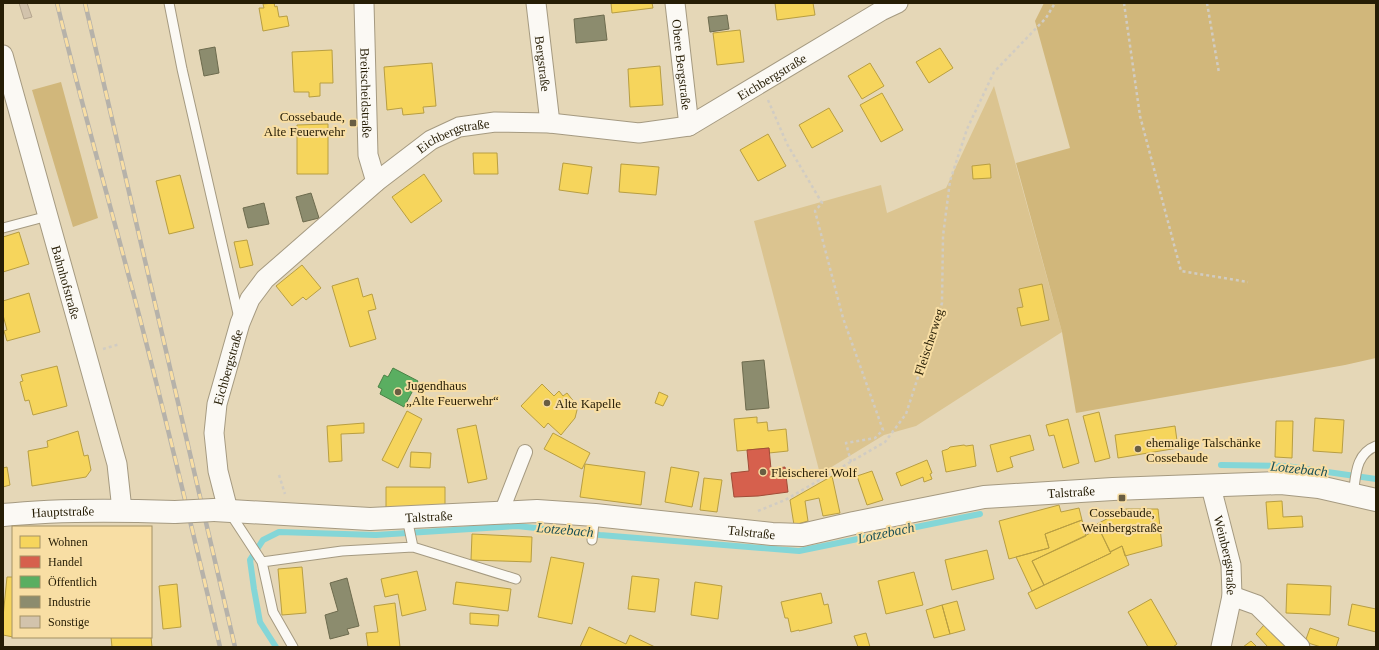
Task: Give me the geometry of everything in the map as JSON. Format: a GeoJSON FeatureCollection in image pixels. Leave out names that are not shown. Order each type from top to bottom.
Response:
{"type":"FeatureCollection","features":[{"type":"Feature","properties":{"kind":"street","name":"Breitscheidstraße"},"geometry":{"type":"LineString","coordinates":[[364,3],[368,155],[376,182]]}},
{"type":"Feature","properties":{"kind":"street","name":"Bergstraße"},"geometry":{"type":"LineString","coordinates":[[536,3],[550,123]]}},
{"type":"Feature","properties":{"kind":"street","name":"Obere Bergstraße"},"geometry":{"type":"LineString","coordinates":[[675,3],[689,126]]}},
{"type":"Feature","properties":{"kind":"street","name":"Eichbergstraße"},"geometry":{"type":"LineString","coordinates":[[221,510],[214,433],[217,404],[240,323],[250,299],[265,280],[376,182],[431,140],[459,127],[495,122],[550,123],[639,133],[689,126],[882,11],[898,3]]}},
{"type":"Feature","properties":{"kind":"street","name":"Bahnhofstraße"},"geometry":{"type":"LineString","coordinates":[[3,55],[117,464],[122,510]]}},
{"type":"Feature","properties":{"kind":"street"},"geometry":{"type":"LineString","coordinates":[[501,513],[525,452]]}},
{"type":"Feature","properties":{"kind":"street","name":"Talstraße"},"geometry":{"type":"LineString","coordinates":[[122,510],[175,512],[221,510],[408,523],[501,513],[537,511],[594,521],[802,535],[984,497],[1113,489],[1281,483],[1353,492],[1376,500]]}},
{"type":"Feature","properties":{"kind":"street","name":"Weinbergstraße"},"geometry":{"type":"LineString","coordinates":[[1211,486],[1231,565],[1232,596],[1221,647]]}},
{"type":"Feature","properties":{"kind":"street","name":"Hauptstraße"},"geometry":{"type":"LineString","coordinates":[[3,515],[38,512],[122,510]]}},
{"type":"Feature","properties":{"kind":"street"},"geometry":{"type":"LineString","coordinates":[[1232,596],[1257,606],[1300,647]]}},
{"type":"Feature","properties":{"kind":"lane"},"geometry":{"type":"LineString","coordinates":[[169,3],[182,69],[240,323]]}},
{"type":"Feature","properties":{"kind":"lane"},"geometry":{"type":"LineString","coordinates":[[3,228],[48,216]]}},
{"type":"Feature","properties":{"kind":"lane"},"geometry":{"type":"LineString","coordinates":[[1353,492],[1358,461],[1371,447],[1376,446]]}},
{"type":"Feature","properties":{"kind":"lane"},"geometry":{"type":"LineString","coordinates":[[221,510],[246,538],[262,562],[273,612],[293,647]]}},
{"type":"Feature","properties":{"kind":"lane"},"geometry":{"type":"LineString","coordinates":[[592,540],[594,521]]}},
{"type":"Feature","properties":{"kind":"lane"},"geometry":{"type":"LineString","coordinates":[[408,523],[413,544]]}},
{"type":"Feature","properties":{"kind":"lane"},"geometry":{"type":"LineString","coordinates":[[262,562],[342,551],[413,544],[516,579]]}},
{"type":"Feature","properties":{"kind":"path","name":"Fleischerweg"},"geometry":{"type":"LineString","coordinates":[[757,512],[785,500],[885,442],[906,414],[942,303],[943,236],[950,181],[967,129],[994,72],[1046,18],[1055,3]]}},
{"type":"Feature","properties":{"kind":"path"},"geometry":{"type":"LineString","coordinates":[[1124,3],[1140,116],[1181,270],[1248,282]]}},
{"type":"Feature","properties":{"kind":"path"},"geometry":{"type":"LineString","coordinates":[[1207,3],[1219,73]]}},
{"type":"Feature","properties":{"kind":"path"},"geometry":{"type":"LineString","coordinates":[[761,83],[787,144],[822,203],[815,211],[843,318],[883,430],[874,438],[846,443],[851,462]]}},
{"type":"Feature","properties":{"kind":"path"},"geometry":{"type":"LineString","coordinates":[[102,350],[120,344]]}},
{"type":"Feature","properties":{"kind":"shaded area"},"geometry":{"type":"Polygon","coordinates":[[[1044,3],[1376,3],[1376,358],[1345,365],[1076,413],[1062,332],[1016,163],[1070,148],[1035,21],[1044,3]]]}},
{"type":"Feature","properties":{"kind":"shaded area"},"geometry":{"type":"Polygon","coordinates":[[[61,82],[98,218],[73,227],[32,90],[61,82]]]}},
{"type":"Feature","properties":{"kind":"shaded area"},"geometry":{"type":"Polygon","coordinates":[[[994,86],[1062,332],[916,426],[884,435],[820,474],[754,221],[881,185],[887,213],[946,188],[994,86]]]}},
{"type":"Feature","properties":{"kind":"building: Wohnen"},"geometry":{"type":"Polygon","coordinates":[[[274,3],[275,7],[277,6],[279,17],[287,16],[289,26],[263,31],[259,8],[264,8],[263,4],[274,3]]]}},
{"type":"Feature","properties":{"kind":"building: Wohnen"},"geometry":{"type":"Polygon","coordinates":[[[611,3],[652,3],[653,8],[612,13],[611,3]]]}},
{"type":"Feature","properties":{"kind":"building: Wohnen"},"geometry":{"type":"Polygon","coordinates":[[[775,3],[813,3],[815,15],[777,20],[775,3]]]}},
{"type":"Feature","properties":{"kind":"building: Wohnen"},"geometry":{"type":"Polygon","coordinates":[[[740,30],[744,62],[717,65],[713,33],[740,30]]]}},
{"type":"Feature","properties":{"kind":"building: Wohnen"},"geometry":{"type":"Polygon","coordinates":[[[940,48],[953,68],[929,83],[916,62],[940,48]]]}},
{"type":"Feature","properties":{"kind":"building: Wohnen"},"geometry":{"type":"Polygon","coordinates":[[[332,50],[333,83],[320,83],[320,96],[309,97],[309,92],[294,92],[292,52],[332,50]]]}},
{"type":"Feature","properties":{"kind":"building: Wohnen"},"geometry":{"type":"Polygon","coordinates":[[[432,63],[436,106],[423,107],[424,113],[403,115],[402,108],[387,110],[384,67],[432,63]]]}},
{"type":"Feature","properties":{"kind":"building: Wohnen"},"geometry":{"type":"Polygon","coordinates":[[[870,63],[884,86],[862,99],[848,76],[870,63]]]}},
{"type":"Feature","properties":{"kind":"building: Wohnen"},"geometry":{"type":"Polygon","coordinates":[[[660,66],[663,105],[630,107],[628,69],[660,66]]]}},
{"type":"Feature","properties":{"kind":"building: Wohnen"},"geometry":{"type":"Polygon","coordinates":[[[882,93],[903,130],[881,142],[860,105],[882,93]]]}},
{"type":"Feature","properties":{"kind":"building: Wohnen"},"geometry":{"type":"Polygon","coordinates":[[[829,108],[843,131],[812,148],[799,125],[829,108]]]}},
{"type":"Feature","properties":{"kind":"building: Wohnen"},"geometry":{"type":"Polygon","coordinates":[[[328,124],[328,174],[297,174],[297,125],[328,124]]]}},
{"type":"Feature","properties":{"kind":"building: Wohnen"},"geometry":{"type":"Polygon","coordinates":[[[768,134],[786,166],[758,181],[740,150],[768,134]]]}},
{"type":"Feature","properties":{"kind":"building: Wohnen"},"geometry":{"type":"Polygon","coordinates":[[[473,153],[497,153],[498,174],[474,174],[473,153]]]}},
{"type":"Feature","properties":{"kind":"building: Wohnen"},"geometry":{"type":"Polygon","coordinates":[[[563,163],[592,167],[588,194],[559,190],[563,163]]]}},
{"type":"Feature","properties":{"kind":"building: Wohnen"},"geometry":{"type":"Polygon","coordinates":[[[621,164],[659,167],[656,195],[619,192],[621,164]]]}},
{"type":"Feature","properties":{"kind":"building: Wohnen"},"geometry":{"type":"Polygon","coordinates":[[[990,164],[991,178],[973,179],[972,166],[990,164]]]}},
{"type":"Feature","properties":{"kind":"building: Wohnen"},"geometry":{"type":"Polygon","coordinates":[[[424,174],[442,201],[411,223],[392,197],[424,174]]]}},
{"type":"Feature","properties":{"kind":"building: Wohnen"},"geometry":{"type":"Polygon","coordinates":[[[180,175],[194,228],[169,234],[156,181],[180,175]]]}},
{"type":"Feature","properties":{"kind":"building: Wohnen"},"geometry":{"type":"Polygon","coordinates":[[[19,232],[29,264],[3,272],[3,237],[19,232]]]}},
{"type":"Feature","properties":{"kind":"building: Wohnen"},"geometry":{"type":"Polygon","coordinates":[[[247,240],[253,265],[240,268],[234,242],[247,240]]]}},
{"type":"Feature","properties":{"kind":"building: Wohnen"},"geometry":{"type":"Polygon","coordinates":[[[302,265],[321,288],[306,300],[303,297],[292,306],[276,286],[302,265]]]}},
{"type":"Feature","properties":{"kind":"building: Wohnen"},"geometry":{"type":"Polygon","coordinates":[[[358,278],[363,297],[372,294],[376,309],[368,311],[376,339],[350,347],[332,286],[358,278]]]}},
{"type":"Feature","properties":{"kind":"building: Wohnen"},"geometry":{"type":"Polygon","coordinates":[[[1042,284],[1049,320],[1021,326],[1017,308],[1023,307],[1019,289],[1042,284]]]}},
{"type":"Feature","properties":{"kind":"building: Wohnen"},"geometry":{"type":"Polygon","coordinates":[[[29,293],[40,332],[7,341],[4,331],[7,330],[3,315],[3,301],[29,293]]]}},
{"type":"Feature","properties":{"kind":"building: Wohnen"},"geometry":{"type":"Polygon","coordinates":[[[57,366],[67,406],[33,415],[29,400],[25,401],[20,382],[23,381],[21,375],[57,366]]]}},
{"type":"Feature","properties":{"kind":"building: Wohnen"},"geometry":{"type":"Polygon","coordinates":[[[542,384],[554,396],[559,391],[563,396],[567,393],[575,403],[577,410],[575,418],[561,435],[548,423],[544,428],[521,406],[542,384]]]}},
{"type":"Feature","properties":{"kind":"building: Wohnen"},"geometry":{"type":"Polygon","coordinates":[[[659,392],[668,396],[663,406],[655,403],[659,392]]]}},
{"type":"Feature","properties":{"kind":"building: Wohnen"},"geometry":{"type":"Polygon","coordinates":[[[407,411],[422,419],[398,468],[382,460],[407,411]]]}},
{"type":"Feature","properties":{"kind":"building: Wohnen"},"geometry":{"type":"Polygon","coordinates":[[[1099,412],[1110,458],[1095,462],[1083,416],[1099,412]]]}},
{"type":"Feature","properties":{"kind":"building: Wohnen"},"geometry":{"type":"Polygon","coordinates":[[[757,417],[757,423],[767,422],[768,431],[786,429],[788,451],[769,453],[769,448],[737,451],[734,419],[757,417]]]}},
{"type":"Feature","properties":{"kind":"building: Wohnen"},"geometry":{"type":"Polygon","coordinates":[[[1315,418],[1344,420],[1342,453],[1313,451],[1315,418]]]}},
{"type":"Feature","properties":{"kind":"building: Wohnen"},"geometry":{"type":"Polygon","coordinates":[[[1068,419],[1079,463],[1063,468],[1054,435],[1049,436],[1046,425],[1068,419]]]}},
{"type":"Feature","properties":{"kind":"building: Wohnen"},"geometry":{"type":"Polygon","coordinates":[[[1276,421],[1293,421],[1292,458],[1275,457],[1276,421]]]}},
{"type":"Feature","properties":{"kind":"building: Wohnen"},"geometry":{"type":"Polygon","coordinates":[[[364,423],[364,433],[341,434],[342,461],[329,462],[327,426],[364,423]]]}},
{"type":"Feature","properties":{"kind":"building: Wohnen"},"geometry":{"type":"Polygon","coordinates":[[[476,425],[487,479],[468,483],[457,429],[476,425]]]}},
{"type":"Feature","properties":{"kind":"building: Wohnen"},"geometry":{"type":"Polygon","coordinates":[[[1175,426],[1178,448],[1118,458],[1115,435],[1175,426]]]}},
{"type":"Feature","properties":{"kind":"building: Wohnen"},"geometry":{"type":"Polygon","coordinates":[[[78,431],[84,456],[88,455],[91,470],[86,477],[32,486],[28,451],[48,447],[47,441],[78,431]]]}},
{"type":"Feature","properties":{"kind":"building: Wohnen"},"geometry":{"type":"Polygon","coordinates":[[[553,433],[590,453],[582,469],[544,449],[553,433]]]}},
{"type":"Feature","properties":{"kind":"building: Wohnen"},"geometry":{"type":"Polygon","coordinates":[[[1030,435],[1034,450],[1010,457],[1013,467],[997,472],[990,445],[1030,435]]]}},
{"type":"Feature","properties":{"kind":"building: Wohnen"},"geometry":{"type":"Polygon","coordinates":[[[973,445],[976,466],[946,472],[942,451],[950,447],[973,445]]]}},
{"type":"Feature","properties":{"kind":"building: Wohnen"},"geometry":{"type":"Polygon","coordinates":[[[411,452],[431,453],[430,468],[410,467],[411,452]]]}},
{"type":"Feature","properties":{"kind":"building: Wohnen"},"geometry":{"type":"Polygon","coordinates":[[[927,460],[932,473],[930,474],[932,479],[924,482],[923,477],[901,486],[896,473],[927,460]]]}},
{"type":"Feature","properties":{"kind":"building: Wohnen"},"geometry":{"type":"Polygon","coordinates":[[[585,464],[645,472],[641,505],[580,497],[585,464]]]}},
{"type":"Feature","properties":{"kind":"building: Wohnen"},"geometry":{"type":"Polygon","coordinates":[[[7,467],[10,485],[3,487],[3,468],[7,467]]]}},
{"type":"Feature","properties":{"kind":"building: Wohnen"},"geometry":{"type":"Polygon","coordinates":[[[671,467],[699,472],[692,507],[665,502],[671,467]]]}},
{"type":"Feature","properties":{"kind":"building: Wohnen"},"geometry":{"type":"Polygon","coordinates":[[[872,471],[883,500],[867,505],[857,476],[872,471]]]}},
{"type":"Feature","properties":{"kind":"building: Wohnen"},"geometry":{"type":"Polygon","coordinates":[[[832,476],[840,513],[823,516],[819,498],[805,501],[808,521],[794,525],[790,500],[832,476]]]}},
{"type":"Feature","properties":{"kind":"building: Wohnen"},"geometry":{"type":"Polygon","coordinates":[[[704,478],[722,480],[717,512],[700,510],[704,478]]]}},
{"type":"Feature","properties":{"kind":"building: Wohnen"},"geometry":{"type":"Polygon","coordinates":[[[386,487],[445,487],[445,509],[386,509],[386,487]]]}},
{"type":"Feature","properties":{"kind":"building: Wohnen"},"geometry":{"type":"Polygon","coordinates":[[[1282,501],[1283,517],[1302,516],[1303,527],[1268,529],[1266,502],[1282,501]]]}},
{"type":"Feature","properties":{"kind":"building: Wohnen"},"geometry":{"type":"Polygon","coordinates":[[[1059,505],[1061,512],[1079,508],[1082,520],[1045,534],[1049,548],[1009,559],[999,521],[1059,505]]]}},
{"type":"Feature","properties":{"kind":"building: Wohnen"},"geometry":{"type":"Polygon","coordinates":[[[1126,509],[1158,509],[1162,546],[1125,556],[1122,546],[1110,552],[1097,524],[1126,509]]]}},
{"type":"Feature","properties":{"kind":"building: Wohnen"},"geometry":{"type":"Polygon","coordinates":[[[1082,520],[1086,536],[1032,561],[1044,585],[1032,591],[1016,557],[1049,548],[1045,534],[1082,520]]]}},
{"type":"Feature","properties":{"kind":"building: Wohnen"},"geometry":{"type":"Polygon","coordinates":[[[1099,529],[1111,553],[1044,585],[1032,561],[1099,529]]]}},
{"type":"Feature","properties":{"kind":"building: Wohnen"},"geometry":{"type":"Polygon","coordinates":[[[472,534],[532,537],[531,562],[471,560],[472,534]]]}},
{"type":"Feature","properties":{"kind":"building: Wohnen"},"geometry":{"type":"Polygon","coordinates":[[[1122,546],[1129,565],[1036,609],[1028,593],[1111,553],[1110,552],[1122,546]]]}},
{"type":"Feature","properties":{"kind":"building: Wohnen"},"geometry":{"type":"Polygon","coordinates":[[[987,550],[994,579],[952,590],[945,560],[987,550]]]}},
{"type":"Feature","properties":{"kind":"building: Wohnen"},"geometry":{"type":"Polygon","coordinates":[[[551,557],[584,563],[572,624],[538,617],[551,557]]]}},
{"type":"Feature","properties":{"kind":"building: Wohnen"},"geometry":{"type":"Polygon","coordinates":[[[302,567],[306,613],[282,615],[278,569],[302,567]]]}},
{"type":"Feature","properties":{"kind":"building: Wohnen"},"geometry":{"type":"Polygon","coordinates":[[[417,571],[426,610],[402,616],[398,594],[385,597],[381,579],[417,571]]]}},
{"type":"Feature","properties":{"kind":"building: Wohnen"},"geometry":{"type":"Polygon","coordinates":[[[914,572],[923,605],[886,614],[878,581],[914,572]]]}},
{"type":"Feature","properties":{"kind":"building: Wohnen"},"geometry":{"type":"Polygon","coordinates":[[[632,576],[659,579],[655,612],[628,609],[632,576]]]}},
{"type":"Feature","properties":{"kind":"building: Wohnen"},"geometry":{"type":"Polygon","coordinates":[[[7,577],[12,577],[12,637],[3,635],[3,617],[7,577]]]}},
{"type":"Feature","properties":{"kind":"building: Wohnen"},"geometry":{"type":"Polygon","coordinates":[[[456,582],[511,589],[508,611],[453,604],[456,582]]]}},
{"type":"Feature","properties":{"kind":"building: Wohnen"},"geometry":{"type":"Polygon","coordinates":[[[695,582],[722,586],[718,619],[691,615],[695,582]]]}},
{"type":"Feature","properties":{"kind":"building: Wohnen"},"geometry":{"type":"Polygon","coordinates":[[[177,584],[181,627],[163,629],[159,586],[177,584]]]}},
{"type":"Feature","properties":{"kind":"building: Wohnen"},"geometry":{"type":"Polygon","coordinates":[[[1287,584],[1331,586],[1330,615],[1286,613],[1287,584]]]}},
{"type":"Feature","properties":{"kind":"building: Wohnen"},"geometry":{"type":"Polygon","coordinates":[[[821,593],[824,605],[828,604],[832,623],[791,632],[788,618],[785,618],[781,602],[821,593]]]}},
{"type":"Feature","properties":{"kind":"building: Wohnen"},"geometry":{"type":"Polygon","coordinates":[[[1151,599],[1177,644],[1173,647],[1148,647],[1128,612],[1151,599]]]}},
{"type":"Feature","properties":{"kind":"building: Wohnen"},"geometry":{"type":"Polygon","coordinates":[[[957,601],[965,630],[950,634],[942,605],[957,601]]]}},
{"type":"Feature","properties":{"kind":"building: Wohnen"},"geometry":{"type":"Polygon","coordinates":[[[395,603],[400,647],[368,647],[366,633],[378,632],[374,606],[395,603]]]}},
{"type":"Feature","properties":{"kind":"building: Wohnen"},"geometry":{"type":"Polygon","coordinates":[[[1352,604],[1376,609],[1376,632],[1348,625],[1352,604]]]}},
{"type":"Feature","properties":{"kind":"building: Wohnen"},"geometry":{"type":"Polygon","coordinates":[[[942,605],[950,634],[934,638],[926,610],[942,605]]]}},
{"type":"Feature","properties":{"kind":"building: Wohnen"},"geometry":{"type":"Polygon","coordinates":[[[470,613],[499,615],[498,626],[470,624],[470,613]]]}},
{"type":"Feature","properties":{"kind":"building: Wohnen"},"geometry":{"type":"Polygon","coordinates":[[[1264,625],[1286,647],[1268,647],[1256,634],[1264,625]]]}},
{"type":"Feature","properties":{"kind":"building: Wohnen"},"geometry":{"type":"Polygon","coordinates":[[[589,627],[626,644],[630,635],[655,647],[580,647],[589,627]]]}},
{"type":"Feature","properties":{"kind":"building: Wohnen"},"geometry":{"type":"Polygon","coordinates":[[[1310,628],[1339,638],[1336,647],[1321,647],[1305,642],[1310,628]]]}},
{"type":"Feature","properties":{"kind":"building: Wohnen"},"geometry":{"type":"Polygon","coordinates":[[[866,633],[870,647],[858,647],[854,636],[866,633]]]}},
{"type":"Feature","properties":{"kind":"building: Wohnen"},"geometry":{"type":"Polygon","coordinates":[[[111,638],[151,638],[152,647],[112,647],[111,638]]]}},
{"type":"Feature","properties":{"kind":"building: Wohnen"},"geometry":{"type":"Polygon","coordinates":[[[1251,641],[1257,647],[1243,647],[1251,641]]]}},
{"type":"Feature","properties":{"kind":"building: Handel","name":"Fleischerei Wolf"},"geometry":{"type":"Polygon","coordinates":[[[769,448],[771,469],[785,467],[788,492],[758,496],[734,497],[731,473],[749,471],[747,450],[769,448]]]}},
{"type":"Feature","properties":{"kind":"building: Öffentlich"},"geometry":{"type":"Polygon","coordinates":[[[393,368],[418,381],[404,407],[380,394],[382,389],[378,387],[384,375],[388,377],[393,368]]]}},
{"type":"Feature","properties":{"kind":"building: Industrie"},"geometry":{"type":"Polygon","coordinates":[[[604,15],[607,40],[576,43],[574,19],[604,15]]]}},
{"type":"Feature","properties":{"kind":"building: Industrie"},"geometry":{"type":"Polygon","coordinates":[[[727,15],[729,29],[710,32],[708,17],[727,15]]]}},
{"type":"Feature","properties":{"kind":"building: Industrie"},"geometry":{"type":"Polygon","coordinates":[[[215,47],[219,73],[204,76],[199,50],[215,47]]]}},
{"type":"Feature","properties":{"kind":"building: Industrie"},"geometry":{"type":"Polygon","coordinates":[[[311,193],[319,218],[303,222],[296,197],[311,193]]]}},
{"type":"Feature","properties":{"kind":"building: Industrie"},"geometry":{"type":"Polygon","coordinates":[[[264,203],[269,224],[248,228],[243,208],[264,203]]]}},
{"type":"Feature","properties":{"kind":"building: Industrie"},"geometry":{"type":"Polygon","coordinates":[[[764,360],[769,408],[746,410],[742,362],[764,360]]]}},
{"type":"Feature","properties":{"kind":"building: Industrie"},"geometry":{"type":"Polygon","coordinates":[[[347,578],[359,626],[347,629],[349,634],[330,639],[325,615],[338,611],[330,583],[347,578]]]}},
{"type":"Feature","properties":{"kind":"building: Sonstige"},"geometry":{"type":"Polygon","coordinates":[[[19,3],[27,3],[32,17],[24,19],[19,3]]]}},
{"type":"Feature","properties":{"kind":"waterway","name":"Lotzebach"},"geometry":{"type":"LineString","coordinates":[[1221,465],[1286,466],[1376,479]]}},
{"type":"Feature","properties":{"kind":"waterway","name":"Lotzebach"},"geometry":{"type":"LineString","coordinates":[[276,647],[260,622],[250,560],[263,540],[279,532],[376,535],[517,526],[600,535],[799,551],[980,514]]}},
{"type":"Feature","properties":{"kind":"railway"},"geometry":{"type":"LineString","coordinates":[[57,3],[153,369],[220,647]]}},
{"type":"Feature","properties":{"kind":"railway"},"geometry":{"type":"LineString","coordinates":[[85,3],[235,647]]}},
{"type":"Feature","properties":{"kind":"place","name":"Cossebaude, Alte Feuerwehr"},"geometry":{"type":"Point","coordinates":[353,123]}},
{"type":"Feature","properties":{"kind":"place","name":"Jugendhaus „Alte Feuerwehr“"},"geometry":{"type":"Point","coordinates":[398,392]}},
{"type":"Feature","properties":{"kind":"place","name":"Alte Kapelle"},"geometry":{"type":"Point","coordinates":[547,403]}},
{"type":"Feature","properties":{"kind":"place","name":"ehemalige Talschänke Cossebaude"},"geometry":{"type":"Point","coordinates":[1138,449]}},
{"type":"Feature","properties":{"kind":"place","name":"Fleischerei Wolf"},"geometry":{"type":"Point","coordinates":[763,472]}},
{"type":"Feature","properties":{"kind":"place","name":"Cossebaude, Weinbergstraße"},"geometry":{"type":"Point","coordinates":[1122,498]}}]}
